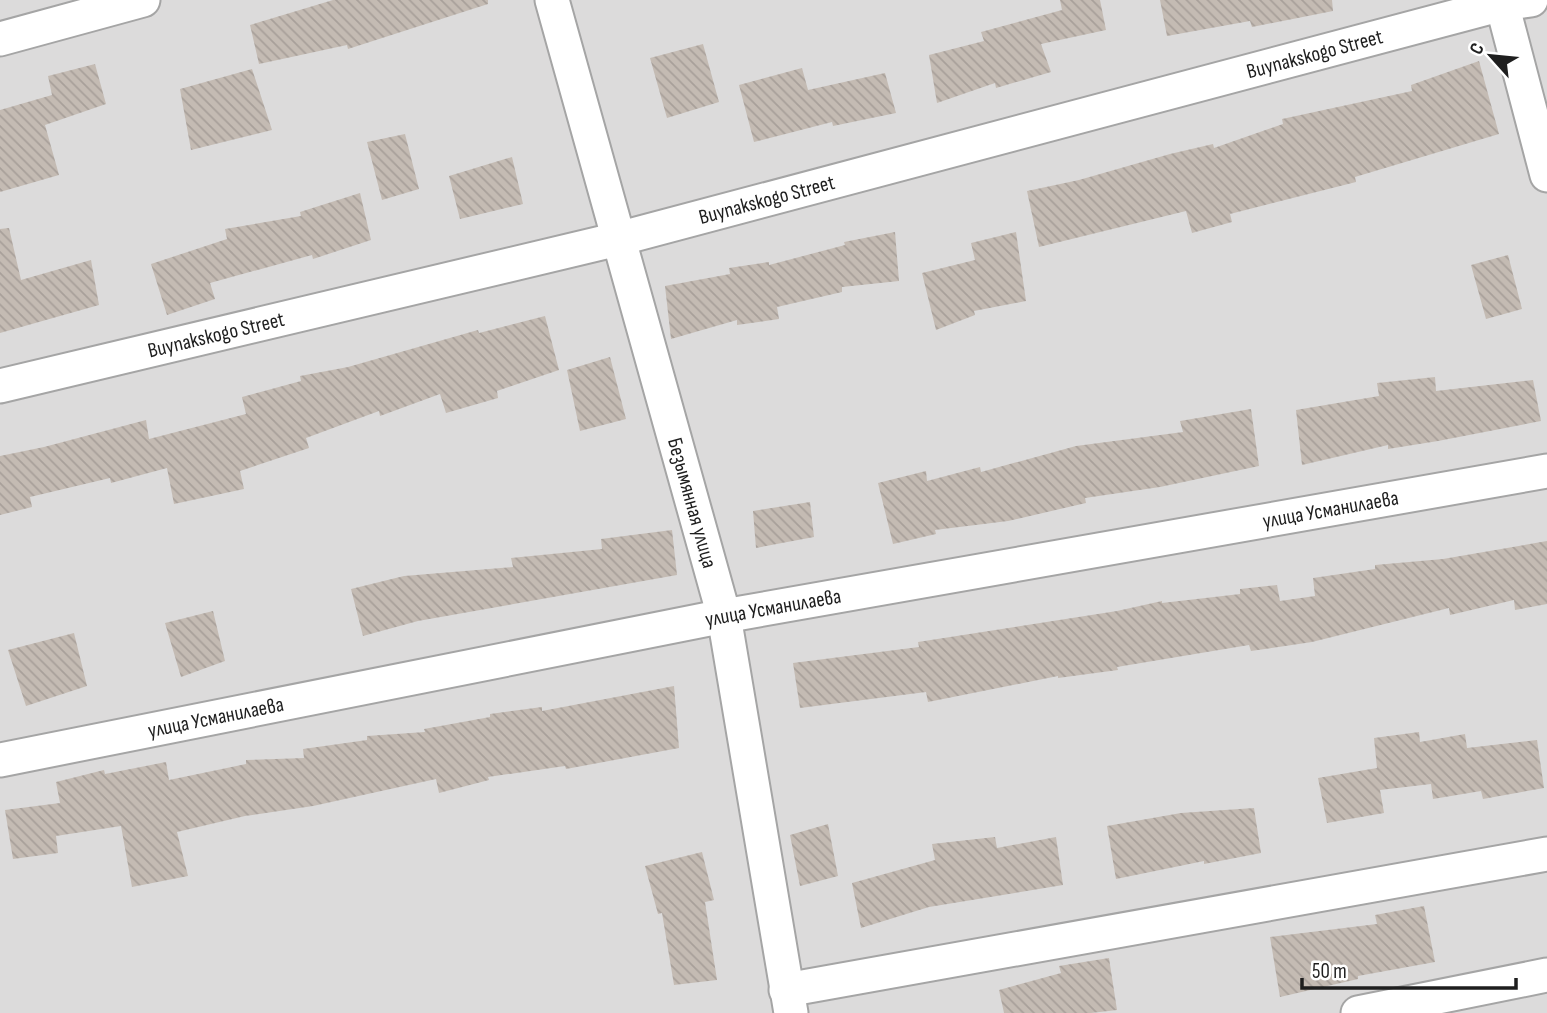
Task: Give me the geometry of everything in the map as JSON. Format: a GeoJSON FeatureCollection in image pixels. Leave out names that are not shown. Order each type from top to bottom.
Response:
{"type":"FeatureCollection","features":[{"type":"Feature","properties":{"kind":"street"},"geometry":{"type":"LineString","coordinates":[[0,39],[143,0]]}},
{"type":"Feature","properties":{"kind":"street","name":"Безымянная улица"},"geometry":{"type":"LineString","coordinates":[[552,0],[724,616],[789,1001]]}},
{"type":"Feature","properties":{"kind":"street"},"geometry":{"type":"LineString","coordinates":[[1511,1],[1547,175]]}},
{"type":"Feature","properties":{"kind":"street","name":"Buynakskogo Street"},"geometry":{"type":"LineString","coordinates":[[0,386],[618,239],[1511,1]]}},
{"type":"Feature","properties":{"kind":"street","name":"улица Усманилаева"},"geometry":{"type":"LineString","coordinates":[[0,760],[724,616],[1547,471]]}},
{"type":"Feature","properties":{"kind":"street"},"geometry":{"type":"LineString","coordinates":[[789,1001],[1547,854]]}},
{"type":"Feature","properties":{"kind":"street"},"geometry":{"type":"LineString","coordinates":[[1358,1013],[1547,975]]}},
{"type":"Feature","properties":{"kind":"shaded area"},"geometry":{"type":"Polygon","coordinates":[[[0,0],[1547,0],[1547,1013],[0,1013],[0,0]]]}},
{"type":"Feature","properties":{"kind":"building"},"geometry":{"type":"Polygon","coordinates":[[[333,0],[488,0],[488,4],[348,49],[347,45],[259,64],[250,25],[333,0]]]}},
{"type":"Feature","properties":{"kind":"building"},"geometry":{"type":"Polygon","coordinates":[[[1060,0],[1100,0],[1106,30],[1041,44],[1051,72],[996,88],[995,83],[937,103],[929,55],[984,41],[981,32],[1062,10],[1060,0]]]}},
{"type":"Feature","properties":{"kind":"building"},"geometry":{"type":"Polygon","coordinates":[[[1160,0],[1332,0],[1333,11],[1252,27],[1250,21],[1167,36],[1160,0]]]}},
{"type":"Feature","properties":{"kind":"building"},"geometry":{"type":"Polygon","coordinates":[[[703,44],[719,102],[667,118],[650,58],[703,44]]]}},
{"type":"Feature","properties":{"kind":"building"},"geometry":{"type":"Polygon","coordinates":[[[1479,61],[1499,134],[1355,177],[1356,182],[1230,214],[1232,222],[1192,233],[1186,211],[1039,247],[1027,191],[1213,144],[1214,148],[1283,124],[1282,119],[1412,91],[1411,85],[1479,61]]]}},
{"type":"Feature","properties":{"kind":"building"},"geometry":{"type":"Polygon","coordinates":[[[95,64],[106,104],[45,125],[59,175],[0,192],[0,110],[52,95],[48,76],[95,64]]]}},
{"type":"Feature","properties":{"kind":"building"},"geometry":{"type":"Polygon","coordinates":[[[802,68],[808,90],[885,73],[896,113],[833,126],[832,122],[754,142],[739,85],[802,68]]]}},
{"type":"Feature","properties":{"kind":"building"},"geometry":{"type":"Polygon","coordinates":[[[252,69],[272,130],[191,150],[180,89],[252,69]]]}},
{"type":"Feature","properties":{"kind":"building"},"geometry":{"type":"Polygon","coordinates":[[[405,134],[419,189],[382,200],[367,142],[405,134]]]}},
{"type":"Feature","properties":{"kind":"building"},"geometry":{"type":"Polygon","coordinates":[[[512,157],[523,204],[460,219],[449,176],[512,157]]]}},
{"type":"Feature","properties":{"kind":"building"},"geometry":{"type":"Polygon","coordinates":[[[360,193],[371,240],[313,259],[312,255],[210,283],[215,299],[167,315],[151,264],[227,239],[225,229],[301,216],[300,212],[360,193]]]}},
{"type":"Feature","properties":{"kind":"building"},"geometry":{"type":"Polygon","coordinates":[[[9,228],[21,280],[91,260],[99,305],[0,333],[0,229],[9,228]]]}},
{"type":"Feature","properties":{"kind":"building"},"geometry":{"type":"Polygon","coordinates":[[[895,232],[899,281],[842,287],[842,292],[777,307],[779,319],[737,325],[737,320],[671,339],[665,286],[730,274],[729,268],[769,262],[769,265],[845,245],[844,242],[895,232]]]}},
{"type":"Feature","properties":{"kind":"building"},"geometry":{"type":"Polygon","coordinates":[[[1016,232],[1026,301],[974,311],[975,315],[936,330],[922,273],[975,260],[971,243],[1016,232]]]}},
{"type":"Feature","properties":{"kind":"building"},"geometry":{"type":"Polygon","coordinates":[[[1508,255],[1522,309],[1486,319],[1471,265],[1508,255]]]}},
{"type":"Feature","properties":{"kind":"building"},"geometry":{"type":"Polygon","coordinates":[[[545,316],[559,370],[497,391],[498,398],[446,413],[440,394],[380,416],[379,411],[306,438],[309,448],[240,471],[244,489],[174,504],[167,468],[111,483],[110,478],[30,497],[32,507],[0,515],[0,456],[146,420],[149,439],[246,414],[242,397],[301,381],[300,376],[348,367],[478,330],[479,333],[545,316]]]}},
{"type":"Feature","properties":{"kind":"building"},"geometry":{"type":"Polygon","coordinates":[[[610,357],[626,419],[580,431],[567,370],[610,357]]]}},
{"type":"Feature","properties":{"kind":"building"},"geometry":{"type":"Polygon","coordinates":[[[1435,377],[1436,391],[1533,380],[1541,421],[1388,449],[1388,445],[1302,465],[1296,410],[1379,396],[1377,383],[1435,377]]]}},
{"type":"Feature","properties":{"kind":"building"},"geometry":{"type":"Polygon","coordinates":[[[1251,409],[1259,466],[1160,487],[1085,498],[1086,503],[1008,521],[935,530],[936,534],[893,544],[878,483],[926,471],[927,481],[980,467],[981,472],[1076,446],[1183,432],[1180,421],[1251,409]]]}},
{"type":"Feature","properties":{"kind":"building"},"geometry":{"type":"Polygon","coordinates":[[[810,502],[814,537],[756,548],[753,511],[810,502]]]}},
{"type":"Feature","properties":{"kind":"building"},"geometry":{"type":"Polygon","coordinates":[[[672,530],[677,575],[418,621],[363,636],[351,589],[404,576],[513,567],[511,558],[602,549],[601,539],[672,530]]]}},
{"type":"Feature","properties":{"kind":"building"},"geometry":{"type":"Polygon","coordinates":[[[1547,541],[1547,604],[1515,610],[1514,600],[1450,615],[1449,608],[1312,642],[1251,651],[1249,645],[1117,667],[1118,670],[1058,676],[928,702],[926,692],[800,708],[793,663],[919,647],[918,642],[1117,611],[1162,601],[1240,594],[1240,589],[1277,585],[1280,601],[1315,596],[1313,578],[1375,569],[1375,565],[1443,559],[1547,541]]]}},
{"type":"Feature","properties":{"kind":"building"},"geometry":{"type":"Polygon","coordinates":[[[213,611],[225,661],[181,677],[165,623],[213,611]]]}},
{"type":"Feature","properties":{"kind":"building"},"geometry":{"type":"Polygon","coordinates":[[[74,633],[87,686],[26,706],[8,650],[74,633]]]}},
{"type":"Feature","properties":{"kind":"building"},"geometry":{"type":"Polygon","coordinates":[[[674,686],[679,748],[566,769],[565,766],[488,777],[489,780],[439,793],[436,779],[177,832],[188,876],[132,887],[121,826],[56,836],[58,853],[13,859],[5,810],[60,803],[56,782],[104,770],[105,774],[166,762],[169,780],[246,764],[246,760],[304,758],[303,749],[367,740],[367,736],[425,732],[424,729],[490,717],[490,714],[542,707],[542,711],[674,686]]]}},
{"type":"Feature","properties":{"kind":"building"},"geometry":{"type":"Polygon","coordinates":[[[1419,732],[1420,742],[1465,734],[1467,748],[1537,740],[1544,788],[1483,799],[1481,791],[1433,799],[1431,784],[1380,790],[1384,813],[1327,823],[1318,778],[1377,768],[1374,738],[1419,732]]]}},
{"type":"Feature","properties":{"kind":"building"},"geometry":{"type":"Polygon","coordinates":[[[1254,808],[1261,853],[1204,864],[1204,861],[1116,879],[1107,826],[1181,813],[1254,808]]]}},
{"type":"Feature","properties":{"kind":"building"},"geometry":{"type":"Polygon","coordinates":[[[828,824],[838,876],[800,886],[790,835],[828,824]]]}},
{"type":"Feature","properties":{"kind":"building"},"geometry":{"type":"Polygon","coordinates":[[[995,837],[997,848],[1056,837],[1063,885],[929,907],[861,928],[852,883],[935,860],[932,844],[995,837]]]}},
{"type":"Feature","properties":{"kind":"building"},"geometry":{"type":"Polygon","coordinates":[[[702,852],[714,900],[705,902],[717,980],[674,985],[662,913],[658,914],[645,866],[702,852]]]}},
{"type":"Feature","properties":{"kind":"building"},"geometry":{"type":"Polygon","coordinates":[[[1424,906],[1435,962],[1358,976],[1358,979],[1280,997],[1270,937],[1377,924],[1375,915],[1424,906]]]}},
{"type":"Feature","properties":{"kind":"building"},"geometry":{"type":"Polygon","coordinates":[[[1109,958],[1117,1010],[1091,1013],[1004,1013],[999,990],[1061,973],[1059,966],[1109,958]]]}}]}
